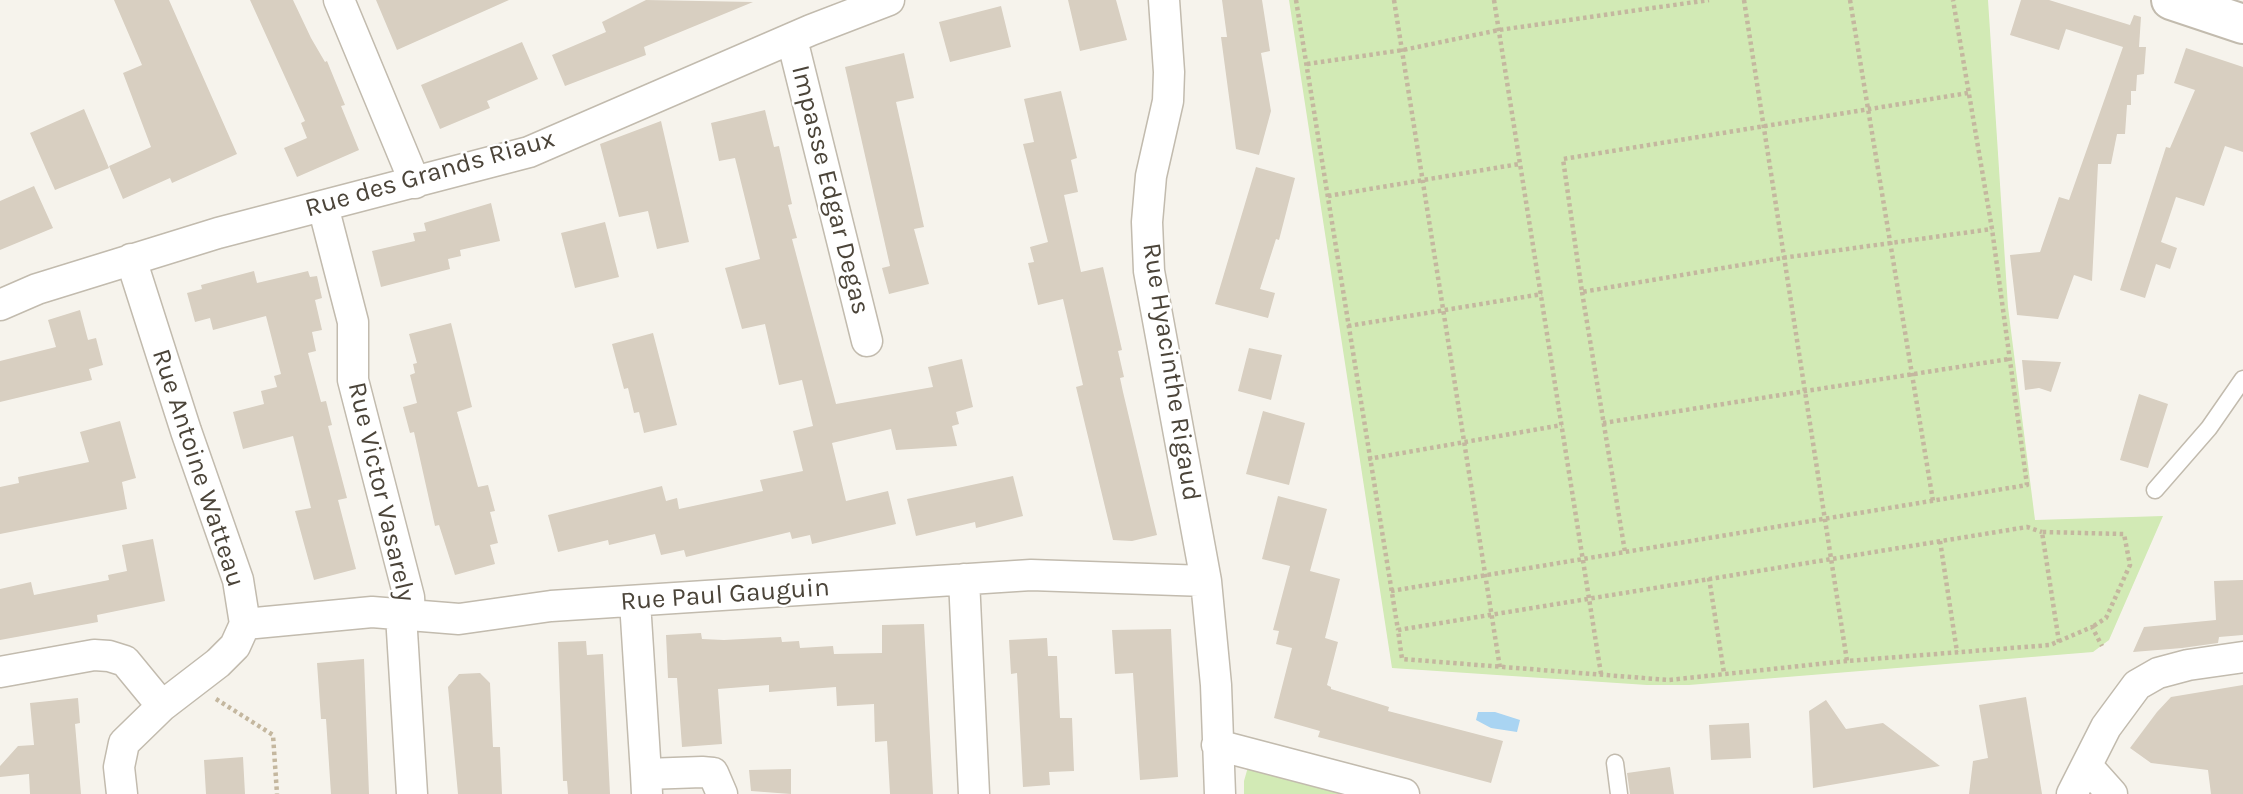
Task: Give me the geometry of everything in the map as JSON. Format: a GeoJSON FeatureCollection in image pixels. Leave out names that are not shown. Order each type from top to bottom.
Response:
{"type":"FeatureCollection","features":[{"type":"Feature","properties":{"kind":"street"},"geometry":{"type":"LineString","coordinates":[[339,0],[415,183]]}},
{"type":"Feature","properties":{"kind":"street","name":"Rue des Grands Riaux"},"geometry":{"type":"LineString","coordinates":[[0,305],[37,289],[280,215],[529,152],[889,0]]}},
{"type":"Feature","properties":{"kind":"street","name":"Rue Hyacinthe Rigaud"},"geometry":{"type":"LineString","coordinates":[[1164,0],[1168,101],[1151,176],[1147,222],[1149,271],[1206,581],[1216,685],[1220,794]]}},
{"type":"Feature","properties":{"kind":"street"},"geometry":{"type":"LineString","coordinates":[[2171,0],[2243,24]]}},
{"type":"Feature","properties":{"kind":"street","name":"Impasse Edgar Degas"},"geometry":{"type":"LineString","coordinates":[[792,39],[867,341]]}},
{"type":"Feature","properties":{"kind":"street","name":"Rue Victor Vasarely"},"geometry":{"type":"LineString","coordinates":[[323,206],[353,322],[353,380],[408,597],[405,614],[412,794]]}},
{"type":"Feature","properties":{"kind":"street","name":"Rue Antoine Watteau"},"geometry":{"type":"LineString","coordinates":[[122,794],[119,767],[124,743],[162,706],[236,646],[244,624],[238,580],[182,419],[131,259]]}},
{"type":"Feature","properties":{"kind":"street","name":"Rue Paul Gauguin"},"geometry":{"type":"LineString","coordinates":[[244,624],[372,612],[459,619],[551,606],[964,579],[1056,575],[1206,581]]}},
{"type":"Feature","properties":{"kind":"street"},"geometry":{"type":"LineString","coordinates":[[964,579],[974,794]]}},
{"type":"Feature","properties":{"kind":"street"},"geometry":{"type":"LineString","coordinates":[[635,602],[646,784],[713,774],[723,794]]}},
{"type":"Feature","properties":{"kind":"street"},"geometry":{"type":"LineString","coordinates":[[0,672],[94,655],[108,656],[125,661],[162,706]]}},
{"type":"Feature","properties":{"kind":"street"},"geometry":{"type":"LineString","coordinates":[[2072,794],[2106,727],[2137,685],[2158,673],[2188,665],[2243,657]]}},
{"type":"Feature","properties":{"kind":"street"},"geometry":{"type":"LineString","coordinates":[[1217,745],[1404,794]]}},
{"type":"Feature","properties":{"kind":"street"},"geometry":{"type":"LineString","coordinates":[[2087,766],[2112,794]]}},
{"type":"Feature","properties":{"kind":"lane"},"geometry":{"type":"LineString","coordinates":[[2155,490],[2209,428],[2243,379]]}},
{"type":"Feature","properties":{"kind":"lane"},"geometry":{"type":"LineString","coordinates":[[1615,763],[1619,794]]}},
{"type":"Feature","properties":{"kind":"path"},"geometry":{"type":"LineString","coordinates":[[1296,0],[1402,659],[1669,680],[1847,661],[2050,645],[2106,618],[2130,565],[2124,534],[2042,532],[2027,527],[1398,630]]}},
{"type":"Feature","properties":{"kind":"path"},"geometry":{"type":"LineString","coordinates":[[1394,0],[1500,668]]}},
{"type":"Feature","properties":{"kind":"path"},"geometry":{"type":"LineString","coordinates":[[1494,0],[1601,674]]}},
{"type":"Feature","properties":{"kind":"path"},"geometry":{"type":"LineString","coordinates":[[1307,64],[1403,50],[1499,30],[1709,0]]}},
{"type":"Feature","properties":{"kind":"path"},"geometry":{"type":"LineString","coordinates":[[1744,0],[1761,128],[1847,661]]}},
{"type":"Feature","properties":{"kind":"path"},"geometry":{"type":"LineString","coordinates":[[1850,0],[1933,501]]}},
{"type":"Feature","properties":{"kind":"path"},"geometry":{"type":"LineString","coordinates":[[1391,591],[2027,485],[1992,229],[1953,0]]}},
{"type":"Feature","properties":{"kind":"path"},"geometry":{"type":"LineString","coordinates":[[1625,552],[1563,159],[1968,93]]}},
{"type":"Feature","properties":{"kind":"path"},"geometry":{"type":"LineString","coordinates":[[1328,197],[1519,164]]}},
{"type":"Feature","properties":{"kind":"path"},"geometry":{"type":"LineString","coordinates":[[1582,292],[1782,258],[1992,229]]}},
{"type":"Feature","properties":{"kind":"path"},"geometry":{"type":"LineString","coordinates":[[1348,326],[1542,294]]}},
{"type":"Feature","properties":{"kind":"path"},"geometry":{"type":"LineString","coordinates":[[1603,423],[2009,359]]}},
{"type":"Feature","properties":{"kind":"path"},"geometry":{"type":"LineString","coordinates":[[1368,459],[1562,425]]}},
{"type":"Feature","properties":{"kind":"path"},"geometry":{"type":"LineString","coordinates":[[2042,532],[2059,642]]}},
{"type":"Feature","properties":{"kind":"path"},"geometry":{"type":"LineString","coordinates":[[1940,541],[1957,652]]}},
{"type":"Feature","properties":{"kind":"path"},"geometry":{"type":"LineString","coordinates":[[1709,579],[1724,673]]}},
{"type":"Feature","properties":{"kind":"path"},"geometry":{"type":"LineString","coordinates":[[2092,627],[2102,646]]}},
{"type":"Feature","properties":{"kind":"path"},"geometry":{"type":"LineString","coordinates":[[192,683],[273,735],[277,794]]}},
{"type":"Feature","properties":{"kind":"green space"},"geometry":{"type":"Polygon","coordinates":[[[1289,0],[1988,0],[2008,307],[2035,520],[2163,516],[2109,640],[2093,652],[1689,685],[1647,685],[1392,668],[1289,0]]]}},
{"type":"Feature","properties":{"kind":"green space"},"geometry":{"type":"Polygon","coordinates":[[[1248,767],[1367,794],[1244,794],[1248,767]]]}},
{"type":"Feature","properties":{"kind":"water"},"geometry":{"type":"Polygon","coordinates":[[[1478,712],[1495,712],[1520,720],[1517,732],[1491,728],[1476,720],[1478,712]]]}},
{"type":"Feature","properties":{"kind":"building"},"geometry":{"type":"Polygon","coordinates":[[[114,0],[169,0],[237,154],[172,183],[170,178],[123,199],[109,166],[151,147],[123,73],[142,65],[114,0]]]}},
{"type":"Feature","properties":{"kind":"building"},"geometry":{"type":"Polygon","coordinates":[[[250,0],[293,0],[311,38],[325,62],[327,61],[359,150],[297,177],[284,148],[307,138],[301,123],[305,121],[250,0]]]}},
{"type":"Feature","properties":{"kind":"building"},"geometry":{"type":"Polygon","coordinates":[[[376,0],[509,0],[397,50],[376,0]]]}},
{"type":"Feature","properties":{"kind":"building"},"geometry":{"type":"Polygon","coordinates":[[[646,0],[753,2],[644,47],[646,55],[565,86],[552,55],[606,32],[602,22],[646,0]]]}},
{"type":"Feature","properties":{"kind":"building"},"geometry":{"type":"Polygon","coordinates":[[[1068,0],[1116,0],[1127,40],[1080,51],[1068,0]]]}},
{"type":"Feature","properties":{"kind":"building"},"geometry":{"type":"Polygon","coordinates":[[[1222,0],[1262,0],[1270,51],[1261,53],[1271,111],[1259,155],[1236,149],[1221,37],[1227,37],[1222,0]]]}},
{"type":"Feature","properties":{"kind":"building"},"geometry":{"type":"Polygon","coordinates":[[[2021,0],[2049,0],[2130,25],[2134,15],[2141,17],[2139,47],[2146,47],[2144,74],[2137,75],[2136,91],[2131,91],[2131,105],[2127,105],[2125,134],[2117,134],[2111,164],[2098,164],[2092,281],[2074,275],[2058,319],[2017,315],[2010,255],[2040,252],[2059,197],[2069,200],[2123,47],[2066,29],[2059,50],[2010,35],[2021,0]]]}},
{"type":"Feature","properties":{"kind":"building"},"geometry":{"type":"Polygon","coordinates":[[[1001,6],[1011,47],[950,62],[939,22],[1001,6]]]}},
{"type":"Feature","properties":{"kind":"building"},"geometry":{"type":"Polygon","coordinates":[[[522,42],[538,79],[487,101],[490,108],[440,129],[421,85],[522,42]]]}},
{"type":"Feature","properties":{"kind":"building"},"geometry":{"type":"Polygon","coordinates":[[[2186,48],[2243,67],[2243,152],[2225,146],[2204,206],[2176,197],[2161,242],[2177,248],[2170,269],[2156,264],[2145,298],[2120,290],[2166,147],[2170,148],[2195,90],[2174,83],[2186,48]]]}},
{"type":"Feature","properties":{"kind":"building"},"geometry":{"type":"Polygon","coordinates":[[[904,53],[914,98],[896,102],[924,227],[914,229],[929,284],[889,294],[882,268],[890,266],[845,67],[904,53]]]}},
{"type":"Feature","properties":{"kind":"building"},"geometry":{"type":"Polygon","coordinates":[[[1061,91],[1077,158],[1071,160],[1078,192],[1064,195],[1081,272],[1103,267],[1122,350],[1118,351],[1124,377],[1120,378],[1157,535],[1132,541],[1113,540],[1076,387],[1083,385],[1063,299],[1038,305],[1028,263],[1034,262],[1030,247],[1048,242],[1023,144],[1034,142],[1024,99],[1061,91]]]}},
{"type":"Feature","properties":{"kind":"building"},"geometry":{"type":"Polygon","coordinates":[[[84,109],[109,168],[55,190],[30,133],[84,109]]]}},
{"type":"Feature","properties":{"kind":"building"},"geometry":{"type":"Polygon","coordinates":[[[765,110],[774,147],[779,146],[792,204],[788,205],[797,238],[792,239],[836,404],[933,387],[928,367],[962,359],[973,407],[956,412],[959,424],[952,426],[957,446],[896,450],[891,429],[832,443],[846,501],[888,491],[896,524],[812,544],[810,535],[792,539],[790,532],[686,557],[684,550],[661,555],[655,534],[609,545],[608,540],[558,552],[548,515],[662,486],[666,501],[677,498],[679,509],[763,491],[760,480],[803,471],[793,431],[813,426],[802,380],[779,385],[765,324],[742,329],[725,268],[760,259],[735,158],[719,161],[711,123],[765,110]]]}},
{"type":"Feature","properties":{"kind":"building"},"geometry":{"type":"Polygon","coordinates":[[[661,121],[689,242],[657,249],[648,211],[619,217],[600,144],[661,121]]]}},
{"type":"Feature","properties":{"kind":"building"},"geometry":{"type":"Polygon","coordinates":[[[1256,167],[1295,178],[1279,240],[1276,239],[1260,289],[1275,293],[1268,318],[1215,304],[1256,167]]]}},
{"type":"Feature","properties":{"kind":"building"},"geometry":{"type":"Polygon","coordinates":[[[34,186],[53,228],[0,250],[0,201],[34,186]]]}},
{"type":"Feature","properties":{"kind":"building"},"geometry":{"type":"Polygon","coordinates":[[[491,203],[500,241],[460,250],[461,256],[448,259],[450,269],[381,287],[372,251],[415,241],[413,233],[426,231],[424,223],[491,203]]]}},
{"type":"Feature","properties":{"kind":"building"},"geometry":{"type":"Polygon","coordinates":[[[605,222],[619,277],[575,288],[561,233],[605,222]]]}},
{"type":"Feature","properties":{"kind":"building"},"geometry":{"type":"Polygon","coordinates":[[[254,271],[257,283],[308,271],[310,277],[317,276],[322,298],[315,300],[322,330],[312,332],[316,351],[308,353],[321,402],[326,401],[332,425],[328,426],[347,498],[338,500],[356,569],[314,580],[295,511],[311,508],[293,436],[243,449],[233,412],[264,404],[261,391],[277,387],[274,376],[281,374],[266,316],[213,330],[210,318],[195,322],[187,293],[202,289],[201,285],[254,271]]]}},
{"type":"Feature","properties":{"kind":"building"},"geometry":{"type":"Polygon","coordinates":[[[80,310],[88,340],[96,338],[103,365],[89,369],[92,380],[0,402],[0,361],[56,347],[48,320],[80,310]]]}},
{"type":"Feature","properties":{"kind":"building"},"geometry":{"type":"Polygon","coordinates":[[[451,323],[472,407],[457,412],[478,487],[488,485],[495,511],[490,512],[498,543],[490,545],[495,564],[455,575],[439,525],[435,526],[414,432],[410,433],[403,407],[417,403],[410,375],[415,373],[413,364],[417,363],[409,334],[451,323]]]}},
{"type":"Feature","properties":{"kind":"building"},"geometry":{"type":"Polygon","coordinates":[[[653,333],[677,425],[644,433],[639,412],[634,413],[628,388],[624,389],[612,344],[653,333]]]}},
{"type":"Feature","properties":{"kind":"building"},"geometry":{"type":"Polygon","coordinates":[[[1249,348],[1282,355],[1271,400],[1238,391],[1249,348]]]}},
{"type":"Feature","properties":{"kind":"building"},"geometry":{"type":"Polygon","coordinates":[[[2022,360],[2061,362],[2051,392],[2039,388],[2025,390],[2022,360]]]}},
{"type":"Feature","properties":{"kind":"building"},"geometry":{"type":"Polygon","coordinates":[[[2139,394],[2168,404],[2148,468],[2120,460],[2139,394]]]}},
{"type":"Feature","properties":{"kind":"building"},"geometry":{"type":"Polygon","coordinates":[[[1263,411],[1305,423],[1289,485],[1246,474],[1263,411]]]}},
{"type":"Feature","properties":{"kind":"building"},"geometry":{"type":"Polygon","coordinates":[[[120,421],[136,478],[122,482],[127,509],[0,534],[0,487],[19,483],[18,477],[89,462],[80,432],[120,421]]]}},
{"type":"Feature","properties":{"kind":"building"},"geometry":{"type":"Polygon","coordinates":[[[1013,476],[1023,516],[976,528],[975,522],[916,536],[907,499],[1013,476]]]}},
{"type":"Feature","properties":{"kind":"building"},"geometry":{"type":"Polygon","coordinates":[[[1278,496],[1327,509],[1310,571],[1340,579],[1325,638],[1338,642],[1327,685],[1331,689],[1389,707],[1388,711],[1503,741],[1491,783],[1318,737],[1320,731],[1274,718],[1292,648],[1276,644],[1279,631],[1273,630],[1290,566],[1262,559],[1278,496]]]}},
{"type":"Feature","properties":{"kind":"building"},"geometry":{"type":"Polygon","coordinates":[[[153,539],[165,601],[97,615],[98,622],[0,640],[0,589],[31,582],[34,595],[109,580],[108,575],[127,571],[122,545],[153,539]]]}},
{"type":"Feature","properties":{"kind":"building"},"geometry":{"type":"Polygon","coordinates":[[[2243,580],[2243,635],[2219,637],[2218,643],[2133,652],[2144,627],[2216,620],[2214,581],[2243,580]]]}},
{"type":"Feature","properties":{"kind":"building"},"geometry":{"type":"Polygon","coordinates":[[[924,624],[933,794],[890,794],[887,741],[875,742],[874,704],[837,706],[836,687],[769,692],[769,685],[718,689],[722,744],[682,747],[677,678],[668,678],[666,635],[701,633],[702,639],[724,640],[781,637],[782,642],[799,641],[800,648],[833,646],[834,654],[882,653],[882,625],[924,624]]]}},
{"type":"Feature","properties":{"kind":"building"},"geometry":{"type":"Polygon","coordinates":[[[1171,629],[1178,777],[1140,780],[1133,673],[1115,674],[1112,630],[1171,629]]]}},
{"type":"Feature","properties":{"kind":"building"},"geometry":{"type":"Polygon","coordinates":[[[1047,638],[1048,656],[1057,656],[1060,718],[1072,718],[1074,771],[1049,772],[1050,785],[1023,787],[1017,673],[1011,674],[1009,640],[1047,638]]]}},
{"type":"Feature","properties":{"kind":"building"},"geometry":{"type":"Polygon","coordinates":[[[586,641],[587,655],[603,654],[610,794],[568,794],[567,781],[563,781],[558,642],[586,641]]]}},
{"type":"Feature","properties":{"kind":"building"},"geometry":{"type":"Polygon","coordinates":[[[364,659],[369,794],[331,794],[326,719],[321,719],[317,663],[364,659]]]}},
{"type":"Feature","properties":{"kind":"building"},"geometry":{"type":"Polygon","coordinates":[[[480,673],[490,683],[493,747],[500,747],[502,794],[458,794],[448,687],[459,674],[480,673]]]}},
{"type":"Feature","properties":{"kind":"building"},"geometry":{"type":"Polygon","coordinates":[[[2243,685],[2243,794],[2211,794],[2208,770],[2151,763],[2130,748],[2171,697],[2243,685]]]}},
{"type":"Feature","properties":{"kind":"building"},"geometry":{"type":"Polygon","coordinates":[[[2026,697],[2042,794],[1969,794],[1973,761],[1988,758],[1979,705],[2026,697]]]}},
{"type":"Feature","properties":{"kind":"building"},"geometry":{"type":"Polygon","coordinates":[[[78,698],[80,723],[75,724],[81,794],[30,794],[29,774],[0,777],[0,766],[18,746],[34,745],[30,703],[78,698]]]}},
{"type":"Feature","properties":{"kind":"building"},"geometry":{"type":"Polygon","coordinates":[[[1826,700],[1846,729],[1883,723],[1940,766],[1813,788],[1809,711],[1826,700]]]}},
{"type":"Feature","properties":{"kind":"building"},"geometry":{"type":"Polygon","coordinates":[[[1749,723],[1751,758],[1711,760],[1709,725],[1749,723]]]}},
{"type":"Feature","properties":{"kind":"building"},"geometry":{"type":"Polygon","coordinates":[[[243,757],[245,794],[206,794],[204,760],[243,757]]]}},
{"type":"Feature","properties":{"kind":"building"},"geometry":{"type":"Polygon","coordinates":[[[1670,767],[1674,794],[1630,794],[1627,773],[1670,767]]]}},
{"type":"Feature","properties":{"kind":"building"},"geometry":{"type":"Polygon","coordinates":[[[791,769],[791,794],[751,791],[749,770],[791,769]]]}}]}
